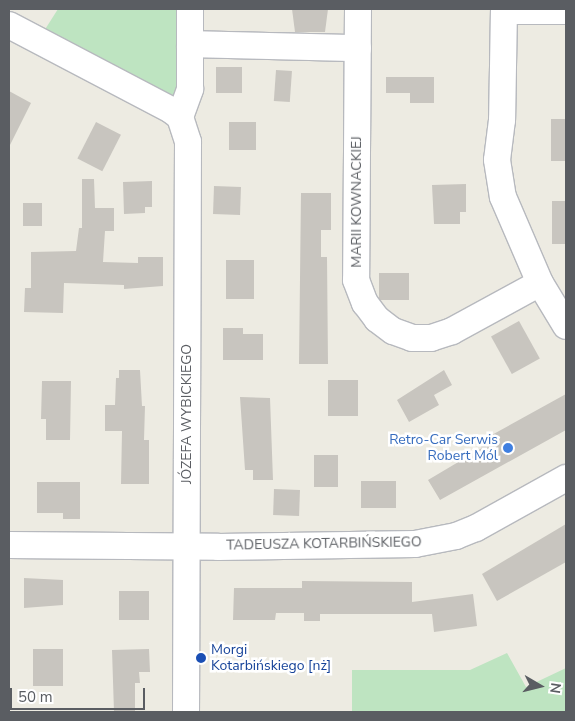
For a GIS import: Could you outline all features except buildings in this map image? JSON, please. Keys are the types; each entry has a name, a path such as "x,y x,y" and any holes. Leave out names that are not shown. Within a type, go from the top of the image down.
{"street":[{"path":"9,25 143,94 180,117 190,89 190,9"},
{"name":"MARII KOWNACKIEJ","path":"358,9 356,280 365,303 377,319 393,331 412,338 431,338 452,331 540,283"},
{"path":"566,11 504,10 502,120 497,160 503,197 540,283 566,326"},
{"path":"190,44 358,48"},
{"name":"JÓZEFA WYBICKIEGO","path":"180,117 188,142 186,712"},
{"name":"TADEUSZA KOTARBIŃSKIEGO","path":"9,545 186,547 386,546 442,539 476,528 566,478"}],"green space":[{"path":"58,9 184,9 184,92 172,101 44,31"},
{"path":"507,653 526,687 566,668 566,712 352,712 352,670 470,670"}],"place":[{"name":"Retro-Car Serwis Robert Mól","path":"508,448"},
{"name":"Morgi Kotarbińskiego [nż]","path":"201,658"}]}
